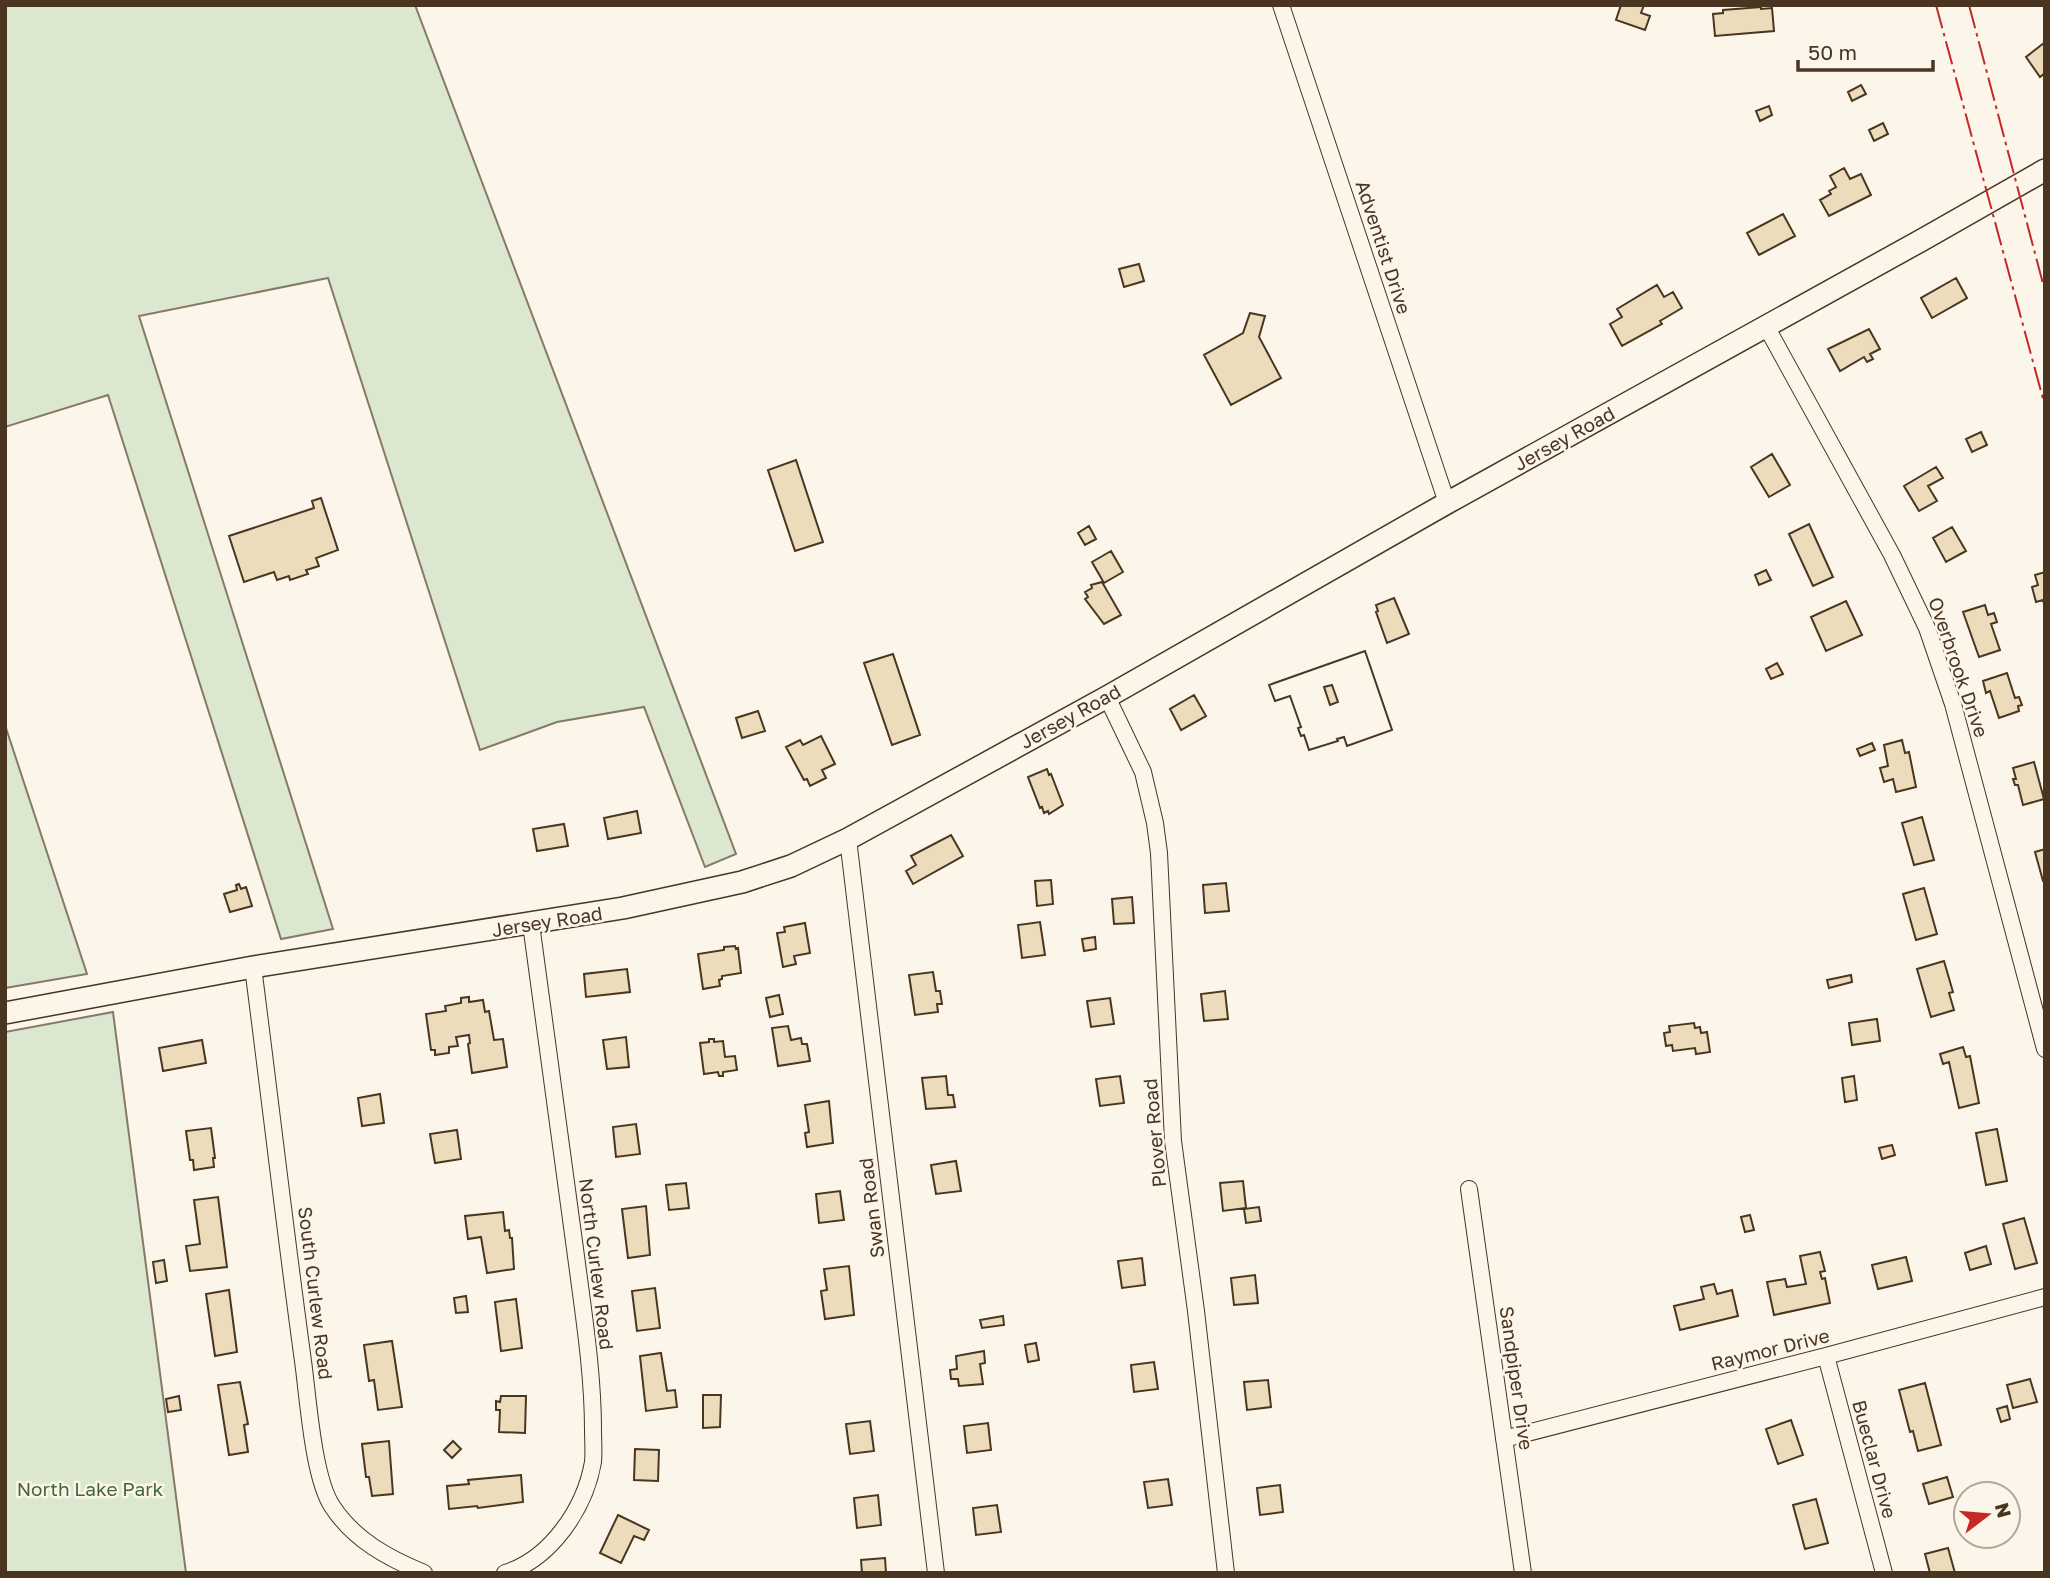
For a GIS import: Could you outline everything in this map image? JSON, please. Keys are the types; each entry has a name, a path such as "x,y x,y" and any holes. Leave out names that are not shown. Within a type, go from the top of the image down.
{"street":[{"name":"Adventist Drive","path":"1281,5 1447,503"},
{"name":"Jersey Road","path":"5,1013 253,967 531,925 623,908 742,881 790,866 848,839 1107,697 1447,503 2045,170"},
{"name":"Overbrook Drive","path":"1766,326 1892,555 1927,628 1953,704 2045,1049"},
{"name":"Plover Road","path":"1107,697 1143,772 1156,833 1173,1141 1196,1311 1226,1573"},
{"name":"Swan Road","path":"848,839 936,1573"},
{"name":"North Curlew Road","path":"505,1573 522,1568 545,1551 573,1514 584,1493 593,1461 592,1396 582,1304 531,925"},
{"name":"South Curlew Road","path":"253,967 312,1426 323,1484 330,1504 357,1534 394,1561 424,1573"},
{"name":"Sandpiper Drive","path":"1469,1189 1523,1573"},
{"name":"Raymor Drive","path":"1504,1439 2045,1297"},
{"name":"Bueclar Drive","path":"1826,1356 1884,1573"}],"green space":[{"path":"5,5 415,5 736,854 705,867 644,707 557,722 480,750 328,278 139,316 333,929 281,939 108,395 5,427"},
{"path":"5,725 87,974 5,988"},
{"name":"North Lake Park","path":"113,1012 186,1573 5,1573 5,1032"}],"building":[{"path":"1621,5 1644,5 1641,13 1650,16 1645,30 1616,20"},
{"path":"1772,8 1774,31 1715,36 1713,14 1723,13 1723,10"},
{"path":"2044,43 2045,73 2040,77 2026,57"},
{"path":"1861,85 1866,94 1852,101 1848,92"},
{"path":"1769,106 1772,115 1760,121 1756,111"},
{"path":"1883,123 1888,134 1874,141 1869,130"},
{"path":"1844,168 1850,179 1861,174 1871,195 1829,216 1820,200 1831,194 1829,191 1836,187 1830,176"},
{"path":"1783,214 1795,236 1759,255 1747,233"},
{"path":"1139,264 1144,281 1124,287 1119,269"},
{"path":"1956,278 1967,298 1932,318 1921,298"},
{"path":"1657,285 1664,297 1673,292 1682,308 1660,321 1662,324 1622,346 1610,324 1622,317 1617,309"},
{"path":"1250,313 1265,316 1259,337 1281,378 1231,405 1204,355 1243,333"},
{"path":"1869,329 1880,349 1870,354 1873,359 1867,362 1864,357 1840,371 1828,349"},
{"path":"1981,432 1987,445 1972,452 1966,439"},
{"path":"1772,454 1790,485 1769,497 1751,467"},
{"path":"796,460 823,542 795,551 768,470"},
{"path":"1936,467 1943,478 1928,486 1937,501 1919,511 1904,486"},
{"path":"321,498 338,550 316,558 319,566 306,570 308,574 290,580 289,576 277,580 274,572 244,582 229,536 314,508 312,501"},
{"path":"1809,524 1833,577 1813,586 1789,534"},
{"path":"1089,526 1096,539 1085,545 1078,533"},
{"path":"1952,527 1966,551 1946,562 1933,538"},
{"path":"1111,551 1123,572 1104,583 1092,562"},
{"path":"1766,570 1771,580 1759,585 1755,575"},
{"path":"2045,572 2045,607 2043,600 2036,602 2032,587 2038,585 2035,575"},
{"path":"1102,582 1121,615 1104,624 1085,599 1088,597 1085,592 1092,588 1091,585"},
{"path":"1394,598 1409,634 1387,643 1376,605"},
{"path":"1846,601 1862,635 1826,651 1811,617"},
{"path":"1985,605 1988,615 1994,613 1997,622 1991,624 2000,650 1979,657 1963,612"},
{"path":"1365,651 1392,730 1347,746 1344,737 1309,750 1304,735 1301,736 1298,728 1301,727 1290,696 1275,701 1269,685","holes":["1332,685 1338,702 1330,705 1324,687"]},
{"path":"1365,651 1392,730 1347,746 1344,737 1309,750 1304,735 1301,736 1298,728 1301,727 1290,696 1275,701 1269,685"},
{"path":"893,654 920,735 892,745 864,663"},
{"path":"1777,663 1783,674 1771,679 1766,669"},
{"path":"2007,673 2015,698 2019,697 2022,705 2018,706 2019,711 1999,718 1990,691 1986,693 1983,681"},
{"path":"1194,695 1206,716 1181,730 1170,709"},
{"path":"758,711 765,731 742,738 736,718"},
{"path":"821,736 835,764 822,770 826,778 810,786 786,747 800,740 803,745"},
{"path":"1902,740 1905,753 1909,752 1916,787 1896,792 1893,779 1884,782 1880,768 1888,766 1884,745"},
{"path":"1872,743 1875,750 1860,756 1857,749"},
{"path":"2034,762 2044,799 2023,805 2018,785 2015,785 2013,779 2016,779 2013,768"},
{"path":"1047,769 1063,805 1049,814 1040,808 1028,777"},
{"path":"637,811 641,833 608,839 604,818"},
{"path":"1922,817 1934,860 1914,865 1902,823"},
{"path":"564,824 568,846 537,851 533,829"},
{"path":"951,835 963,856 913,884 906,871 916,865 911,856"},
{"path":"2045,849 2045,881 2043,881 2035,852"},
{"path":"1051,880 1053,904 1037,906 1035,881"},
{"path":"1226,883 1229,911 1205,913 1203,885"},
{"path":"239,884 241,889 246,887 252,906 230,912 224,894 237,890 236,885"},
{"path":"1924,888 1937,934 1916,940 1903,894"},
{"path":"1132,897 1134,923 1114,924 1112,899"},
{"path":"1040,922 1045,955 1022,958 1018,925"},
{"path":"805,923 810,953 794,956 796,964 783,967 777,933 785,932 784,927"},
{"path":"1095,937 1096,949 1084,951 1082,939"},
{"path":"735,946 738,948 741,973 722,976 719,980 720,986 703,989 698,954"},
{"path":"1944,961 1953,992 1949,993 1954,1010 1931,1017 1917,969"},
{"path":"627,969 630,992 586,997 584,974"},
{"path":"933,972 936,991 940,991 942,1004 937,1004 938,1012 915,1015 909,975"},
{"path":"1851,975 1852,982 1829,988 1827,980"},
{"path":"1225,991 1228,1019 1204,1021 1201,994"},
{"path":"779,995 783,1014 770,1017 766,998"},
{"path":"469,997 469,1002 483,1000 485,1012 489,1011 494,1040 503,1039 507,1067 472,1073 469,1035 456,1037 458,1046 449,1047 449,1053 435,1055 435,1050 431,1050 426,1014 446,1011 445,1006 461,1003 461,998"},
{"path":"1110,998 1114,1024 1091,1027 1087,1001"},
{"path":"1877,1019 1880,1041 1852,1045 1849,1023"},
{"path":"1694,1023 1695,1028 1700,1027 1701,1033 1707,1032 1710,1052 1696,1054 1695,1048 1673,1051 1672,1045 1666,1046 1664,1033 1670,1032 1669,1026"},
{"path":"788,1026 791,1040 801,1038 802,1044 807,1044 810,1061 778,1066 772,1028"},
{"path":"626,1037 629,1067 607,1069 603,1040"},
{"path":"709,1039 714,1039 714,1042 723,1041 725,1057 735,1056 737,1070 723,1072 723,1076 719,1076 718,1072 704,1074 700,1043 709,1042"},
{"path":"202,1040 206,1063 163,1071 159,1048"},
{"path":"1963,1047 1966,1057 1970,1056 1979,1103 1959,1108 1949,1062 1943,1064 1940,1054"},
{"path":"946,1076 948,1095 953,1095 955,1107 926,1109 922,1078"},
{"path":"1120,1076 1124,1103 1100,1106 1096,1079"},
{"path":"1854,1076 1857,1100 1845,1102 1842,1078"},
{"path":"380,1094 384,1123 362,1126 358,1098"},
{"path":"829,1101 833,1143 807,1147 805,1133 809,1132 805,1105"},
{"path":"636,1124 640,1154 616,1157 613,1127"},
{"path":"211,1128 214,1167 194,1170 186,1131"},
{"path":"1997,1129 2007,1181 1986,1185 1976,1133"},
{"path":"457,1130 461,1159 435,1163 430,1134"},
{"path":"1892,1145 1895,1155 1882,1159 1879,1148"},
{"path":"956,1161 961,1191 936,1194 931,1165"},
{"path":"1243,1181 1246,1208 1223,1211 1220,1183"},
{"path":"686,1183 689,1208 669,1210 666,1185"},
{"path":"840,1191 844,1220 819,1223 816,1194"},
{"path":"218,1197 227,1267 190,1271 186,1246 200,1244 194,1200"},
{"path":"646,1206 650,1255 628,1258 622,1209"},
{"path":"1259,1207 1261,1221 1246,1223 1244,1209"},
{"path":"503,1212 505,1231 509,1230 512,1238 514,1269 487,1273 481,1237 468,1239 465,1216"},
{"path":"1750,1215 1754,1230 1745,1232 1741,1217"},
{"path":"2024,1218 2037,1263 2015,1269 2003,1224"},
{"path":"1986,1246 1991,1264 1970,1270 1965,1253"},
{"path":"1820,1252 1825,1271 1820,1272 1822,1279 1825,1278 1830,1303 1774,1315 1767,1282 1785,1279 1787,1287 1806,1284 1800,1256"},
{"path":"1906,1257 1912,1281 1878,1289 1872,1265"},
{"path":"1142,1258 1145,1285 1122,1288 1118,1261"},
{"path":"164,1260 167,1281 156,1283 153,1262"},
{"path":"849,1266 854,1315 825,1319 821,1291 827,1290 824,1269"},
{"path":"1255,1275 1258,1303 1234,1305 1231,1278"},
{"path":"1714,1284 1717,1294 1732,1290 1738,1316 1680,1330 1674,1306 1704,1299 1701,1287"},
{"path":"655,1288 660,1328 637,1331 632,1291"},
{"path":"229,1290 237,1352 215,1356 206,1294"},
{"path":"466,1296 468,1312 456,1313 454,1298"},
{"path":"516,1299 522,1348 501,1351 495,1302"},
{"path":"1003,1316 1004,1325 982,1328 980,1320"},
{"path":"392,1341 402,1407 378,1410 374,1380 369,1381 364,1345"},
{"path":"1036,1343 1039,1360 1028,1362 1025,1345"},
{"path":"984,1351 985,1363 980,1364 983,1384 959,1386 958,1379 951,1379 950,1370 957,1369 956,1356"},
{"path":"661,1353 667,1391 675,1390 677,1407 646,1411 640,1356"},
{"path":"1154,1362 1158,1389 1134,1392 1131,1365"},
{"path":"2030,1379 2037,1402 2013,1408 2007,1385"},
{"path":"1268,1380 1271,1407 1247,1410 1244,1382"},
{"path":"240,1382 248,1424 244,1425 248,1452 229,1455 218,1385"},
{"path":"1925,1383 1941,1445 1918,1451 1899,1390"},
{"path":"703,1395 721,1395 720,1427 703,1428"},
{"path":"179,1396 181,1410 168,1412 166,1399"},
{"path":"501,1396 526,1396 525,1433 499,1432 500,1410 496,1410 496,1401 500,1402"},
{"path":"2007,1406 2010,1419 2001,1422 1997,1409"},
{"path":"1791,1420 1803,1455 1778,1464 1766,1429"},
{"path":"870,1421 874,1451 850,1454 846,1424"},
{"path":"988,1423 991,1450 967,1453 964,1426"},
{"path":"389,1441 393,1494 372,1496 369,1477 366,1477 362,1444"},
{"path":"453,1441 461,1449 452,1458 444,1450"},
{"path":"635,1449 659,1450 658,1481 634,1480"},
{"path":"521,1475 523,1502 449,1509 447,1486 469,1484 468,1480"},
{"path":"1947,1477 1952,1497 1929,1504 1923,1484"},
{"path":"1168,1479 1172,1505 1148,1508 1144,1482"},
{"path":"1280,1485 1283,1512 1260,1515 1257,1488"},
{"path":"878,1495 881,1525 857,1528 854,1498"},
{"path":"1816,1499 1828,1543 1805,1549 1793,1505"},
{"path":"997,1505 1001,1532 976,1535 973,1508"},
{"path":"618,1515 649,1530 644,1540 634,1536 621,1563 600,1553"},
{"path":"1948,1548 1955,1573 1930,1573 1925,1554"},
{"path":"885,1558 886,1573 862,1573 861,1560"}],"power":[{"path":"1936,5 2045,406"},
{"path":"1969,5 2045,291"}]}
